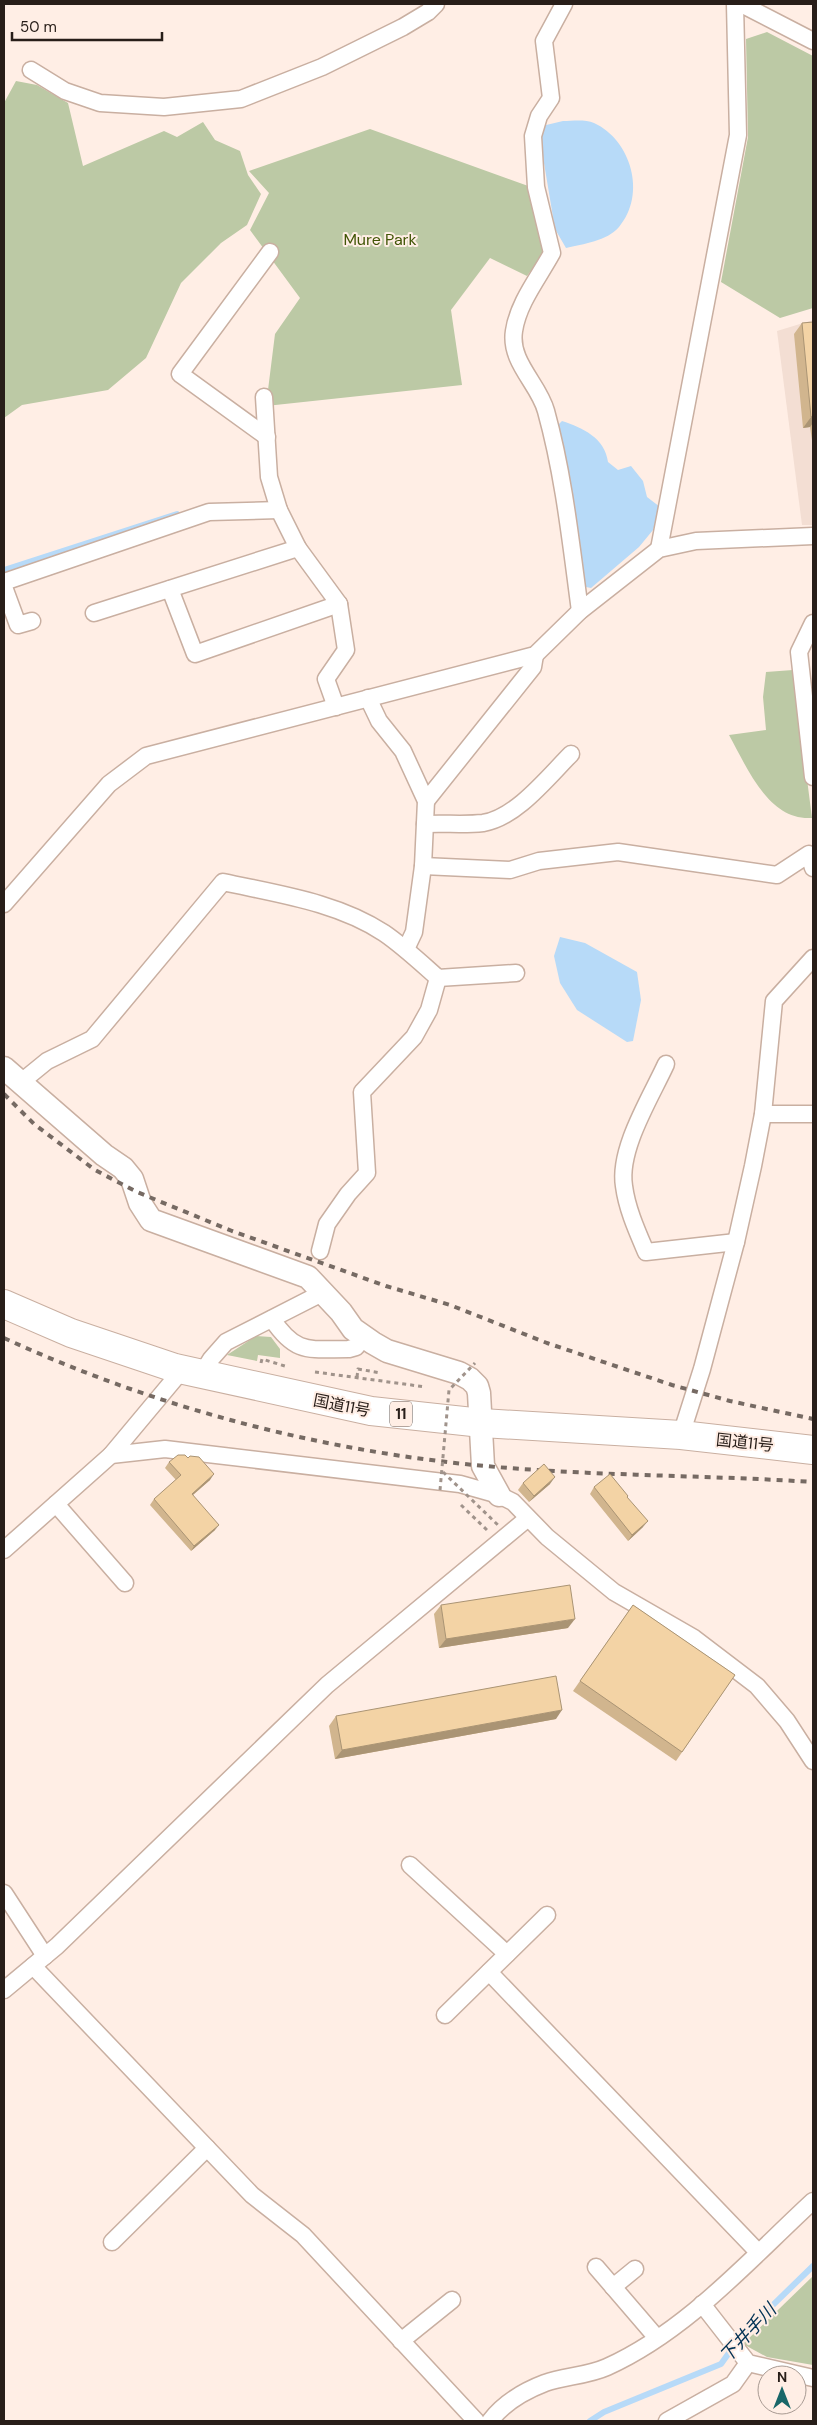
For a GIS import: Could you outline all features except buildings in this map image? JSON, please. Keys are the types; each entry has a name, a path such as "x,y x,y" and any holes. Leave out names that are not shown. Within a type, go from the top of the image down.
{"highway":[{"name":"国道11号","path":"4,1304 71,1334 192,1373 371,1411 482,1423 682,1435 813,1450"}],"street":[{"path":"31,70 65,91 100,103 164,107 241,99 322,67 403,27 428,12 436,4"},
{"path":"564,4 544,42 551,98 539,116 533,136 536,187 552,253 520,311 514,332 514,352 546,409 564,498 580,611"},
{"path":"659,549 738,135 735,4"},
{"path":"741,4 813,41"},
{"path":"267,437 180,374 270,252"},
{"path":"264,397 269,477 279,510 298,548 339,604 346,650 326,679 336,707"},
{"path":"4,582 209,512 279,510"},
{"path":"4,904 110,784 146,756 535,654 580,611 659,549 696,541 813,536"},
{"path":"94,613 298,548"},
{"path":"4,586 18,625 32,621"},
{"path":"170,589 195,654 339,604"},
{"path":"813,623 799,652 813,777"},
{"path":"426,801 533,667 535,654"},
{"path":"368,698 379,721 403,751 426,801 424,866 414,932 406,949"},
{"path":"425,824 484,822 500,818 516,807 571,754"},
{"path":"424,866 510,870 539,861 618,852 777,875 809,854 813,868"},
{"path":"20,1083 46,1061 92,1039 223,882 296,898 344,913 383,932 406,949 438,978 516,972"},
{"path":"682,1435 736,1242 763,1114 774,1001 813,958"},
{"path":"320,1251 327,1224 348,1194 367,1174 362,1092 414,1037 429,1010 438,978"},
{"path":"666,1064 632,1136 625,1163 623,1185 630,1214 646,1252 736,1242"},
{"path":"4,1068 104,1155 123,1168 132,1179 140,1203 151,1220 308,1277 341,1312 353,1329 364,1337 387,1351 436,1365 470,1379 477,1386 479,1393 482,1423 480,1448 482,1466 498,1494"},
{"path":"763,1114 813,1114"},
{"path":"4,1550 111,1455 192,1373 211,1360 226,1342 322,1293"},
{"path":"272,1319 280,1331 302,1349 349,1349 356,1347 364,1337"},
{"path":"111,1455 165,1449 460,1484 498,1494 513,1502 547,1537 614,1592 694,1638 757,1686 787,1721 813,1761"},
{"path":"56,1504 125,1583"},
{"path":"4,1990 39,1961 327,1685 528,1518"},
{"path":"410,1865 506,1954"},
{"path":"4,1893 39,1961 207,2148 252,2195 303,2235 476,2421"},
{"path":"445,2015 547,1915"},
{"path":"489,1972 758,2252"},
{"path":"112,2242 207,2148"},
{"path":"490,2421 499,2409 546,2383 577,2377 606,2367 639,2351 702,2304 813,2201"},
{"path":"596,2267 657,2338"},
{"path":"613,2287 635,2269"},
{"path":"401,2341 452,2300"},
{"path":"702,2304 745,2359 813,2378"},
{"path":"666,2421 733,2384 745,2359"}],"path":[{"path":"260,1368 262,1359 289,1367"},
{"path":"440,1490 449,1390 475,1363"},
{"path":"357,1377 358,1369 386,1373"},
{"path":"307,1372 315,1370 336,1375 430,1387"},
{"path":"440,1388 449,1390"},
{"path":"442,1472 500,1527"},
{"path":"461,1505 492,1535"}],"shaded area":[{"path":"813,320 813,525 802,525 777,331"}],"green space":[{"path":"767,32 813,56 813,308 780,318 721,282 748,137 746,39"},
{"path":"16,81 37,85 68,103 83,166 164,131 177,137 203,122 215,140 240,151 248,175 261,194 247,225 221,243 181,283 146,358 108,390 22,405 4,418 4,103"},
{"name":"Mure Park","path":"370,129 531,187 545,252 527,276 490,258 451,310 462,385 266,406 275,334 300,298 250,230 269,193 249,171"},
{"path":"793,670 812,818 797,817 783,811 771,801 752,776 729,735 766,730 763,697 766,672"},
{"path":"256,1336 271,1337 280,1349 280,1358 258,1355 257,1361 227,1355"},
{"path":"813,2276 813,2365 767,2357 743,2344"}],"water":[{"path":"563,121 590,122 607,131 626,155 631,169 633,184 632,199 627,214 614,232 601,239 566,248 555,229 540,139 542,126"},
{"path":"562,421 578,427 598,440 608,462 618,470 631,466 643,481 647,497 660,507 653,530 639,547 591,588 586,587 554,429"},
{"path":"560,937 585,943 637,972 641,1000 633,1041 627,1042 577,1010 560,983 554,956"}],"waterway":[{"path":"4,570 177,514"},
{"name":"下井手川","path":"590,2421 604,2412 721,2364 741,2336 813,2266"}],"railway":[{"path":"4,1094 34,1124 95,1170 137,1192 232,1231 386,1286 450,1305 547,1343 672,1385 730,1401 813,1419"},
{"path":"4,1338 61,1363 179,1405 300,1437 361,1449 423,1459 526,1469 813,1482"}]}
